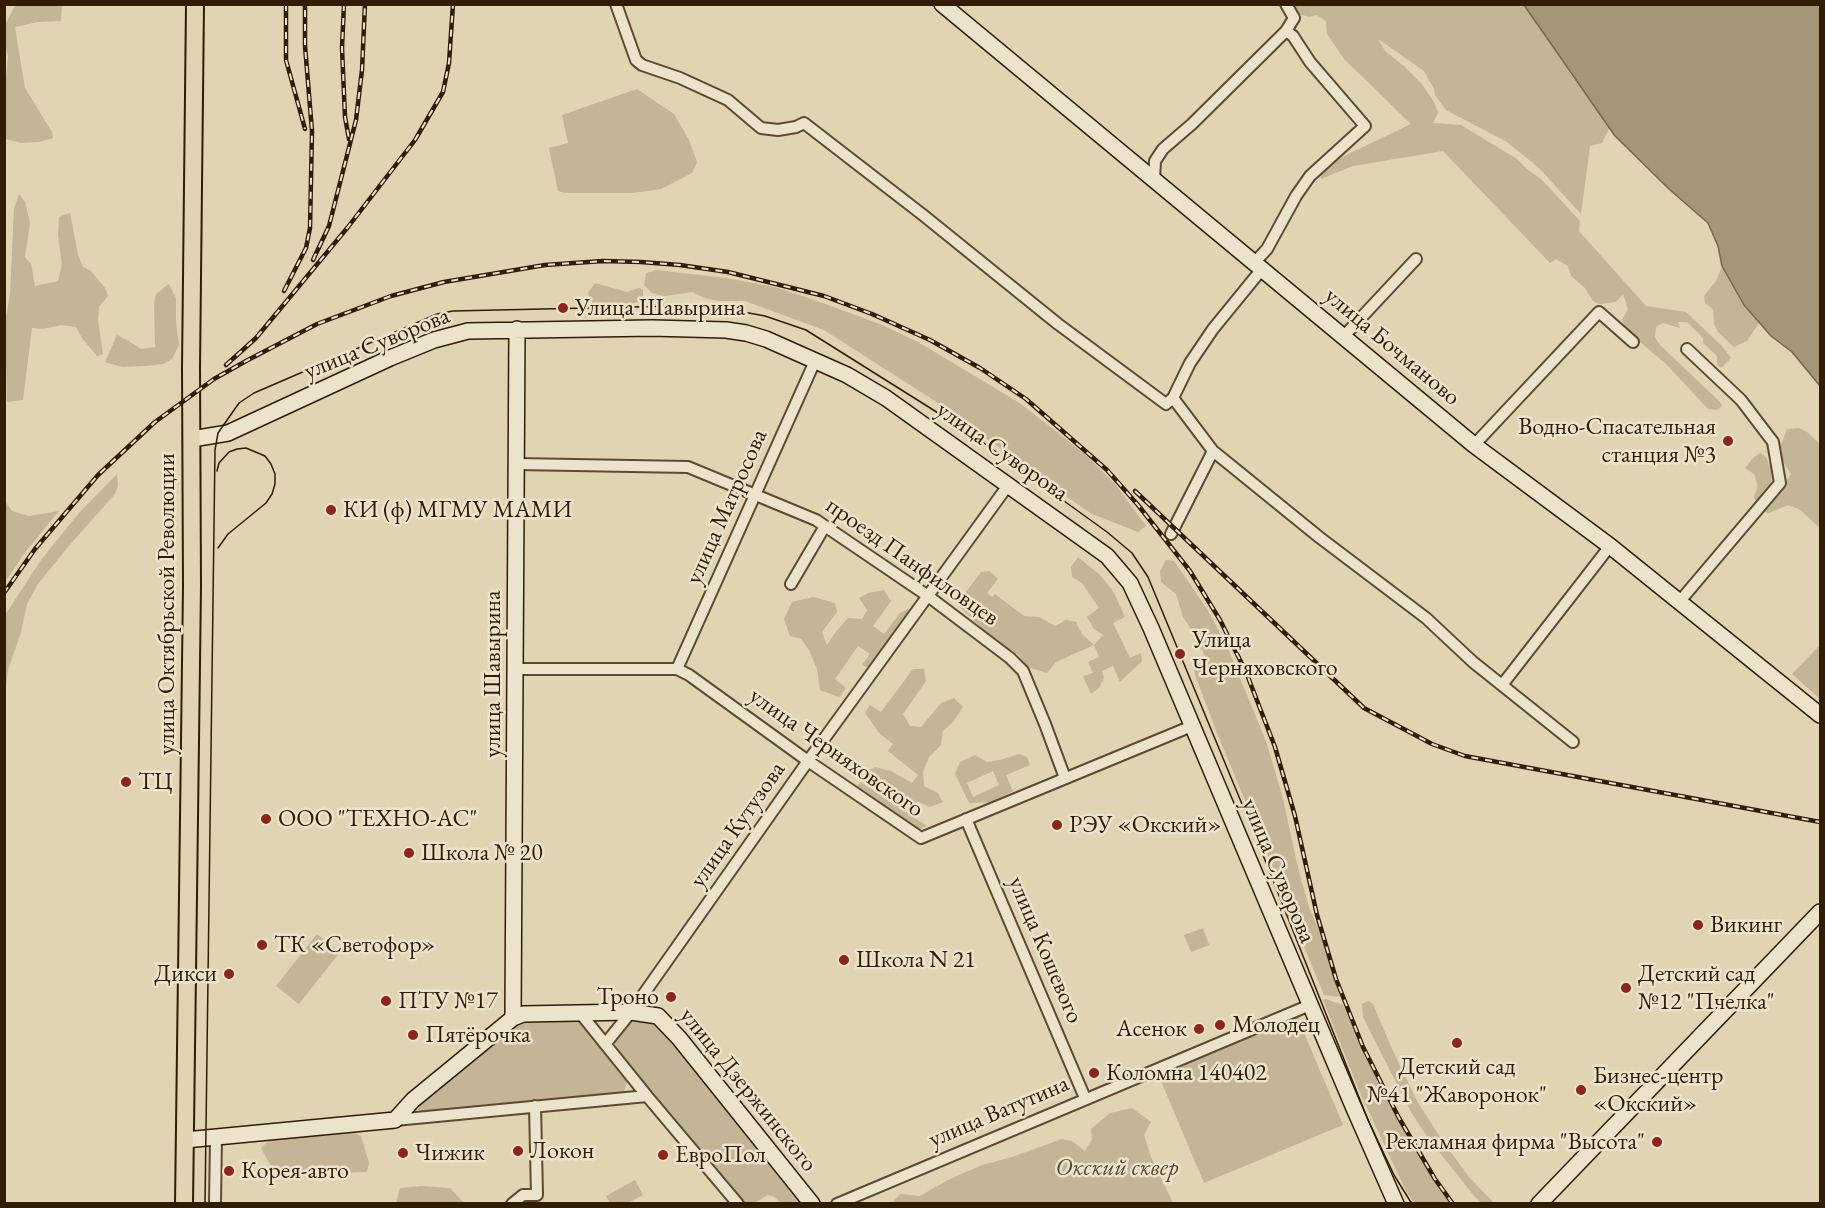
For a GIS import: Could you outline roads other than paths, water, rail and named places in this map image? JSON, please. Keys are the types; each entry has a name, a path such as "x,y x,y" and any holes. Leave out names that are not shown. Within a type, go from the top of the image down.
{"main road":[{"name":"улица Октябрьской Революции","path":"184,1203 192,596 195,4"}],"street":[{"path":"616,4 636,60 642,65 680,78 728,100 761,128 778,130 804,123 933,222 1058,324 1166,404 1173,398 1190,363 1258,266 1296,196 1310,176 1365,126 1310,62 1293,36 1286,32"},
{"name":"улица Бочманово","path":"942,4 1474,445 1610,546 1821,715"},
{"path":"1154,179 1155,161 1162,149 1192,124 1286,32 1294,18 1286,4"},
{"path":"1344,336 1416,259"},
{"path":"1474,445 1599,312 1633,342"},
{"name":"улица Суворова","path":"192,439 228,434 390,358 434,340 468,332 517,329 726,330 766,339 846,375 886,398 1107,556 1130,583 1396,1203"},
{"name":"улица Шавырина","path":"513,1018 517,329"},
{"path":"1680,602 1780,483 1773,441 1741,400 1686,349"},
{"name":"улица Матросова","path":"677,669 815,361"},
{"path":"1173,398 1213,451 1319,537 1426,618 1473,662 1573,742"},
{"path":"1171,534 1213,451"},
{"name":"проезд Панфиловцев","path":"517,464 688,467 803,513 928,596 1010,658 1023,671 1046,724 1065,778"},
{"name":"улица Кутузова","path":"606,1043 631,1012 808,761 1009,484"},
{"path":"791,584 825,526"},
{"path":"1502,686 1610,546"},
{"path":"515,669 677,669"},
{"name":"улица Черняховского","path":"677,669 689,675 808,761 921,838 1192,726"},
{"name":"улица Кошевого","path":"966,819 1085,1098"},
{"path":"1539,1203 1821,912"},
{"name":"улица Ватутина","path":"837,1203 1310,1005"},
{"name":"улица Дзержинского","path":"513,1018 523,1014 631,1012 658,1016 679,1038 812,1203"},
{"path":"581,1014 738,1203"},
{"path":"395,1120 413,1100 513,1018"},
{"path":"185,1140 648,1096"},
{"path":"512,1203 523,1195 537,1195 535,1106"},
{"path":"215,1203 216,1137"}],"tram line":[{"path":"205,1204 215,450 218,433 239,403 254,393 437,314 453,311 677,306 722,308 765,316 806,330 970,433 1107,532 1132,553 1148,577 1261,850 1368,1120 1394,1175 1412,1204"},
{"path":"217,471 219,463 229,452 246,448 265,456 275,474 272,494 266,503 228,534 218,548"}],"railway":[{"path":"286,4 286,60 305,129"},
{"path":"284,291 306,248 310,228 312,131 305,46 305,4"},
{"path":"344,4 342,48 345,117 349,139"},
{"path":"313,260 329,226 356,120 362,70 365,4"},
{"path":"226,365 256,338 348,227 415,140 443,92 449,63 453,4"},
{"path":"4,593 35,549 98,475 155,422 214,379 246,361 317,324 391,296 444,282 545,265 603,261 641,262 728,272 824,296 872,314 930,340 980,368 1026,399 1107,470 1190,571 1220,620 1246,672 1275,747 1295,816 1317,915 1336,979 1363,1047 1399,1118 1435,1179 1453,1204"},
{"path":"1135,491 1364,708 1432,744 1465,756 1820,822"}],"place":[{"name":"Улица Шавырина","path":"563,308"},
{"name":"Водно-Спасательная станция №3","path":"1728,441"},
{"name":"КИ (ф) МГМУ МАМИ","path":"331,510"},
{"name":"Улица Черняховского","path":"1180,654"},
{"name":"ТЦ","path":"126,782"},
{"name":"ООО \"ТЕХНО-АС\"","path":"266,819"},
{"name":"РЭУ «Окский»","path":"1057,825"},
{"name":"Школа № 20","path":"409,853"},
{"name":"Викинг","path":"1698,925"},
{"name":"ТК «Светофор»","path":"262,945"},
{"name":"Школа N 21","path":"844,960"},
{"name":"Дикси","path":"229,974"},
{"name":"Детский сад №12 \"Пчелка\"","path":"1626,988"},
{"name":"Троно","path":"671,997"},
{"name":"ПТУ №17","path":"386,1001"},
{"name":"Молодец","path":"1220,1025"},
{"name":"Асенок","path":"1199,1029"},
{"name":"Пятёрочка","path":"413,1035"},
{"name":"Детский сад №41 \"Жаворонок\"","path":"1457,1043"},
{"name":"Коломна 140402","path":"1094,1073"},
{"name":"Бизнес-центр «Окский»","path":"1581,1090"},
{"name":"Рекламная фирма \"Высота\"","path":"1657,1142"},
{"name":"Локон","path":"518,1151"},
{"name":"Чижик","path":"403,1153"},
{"name":"ЕвроПол","path":"663,1155"},
{"name":"Корея-авто","path":"229,1171"}],"park label":[{"name":"Окский сквер","path":"1117,1168"}]}
